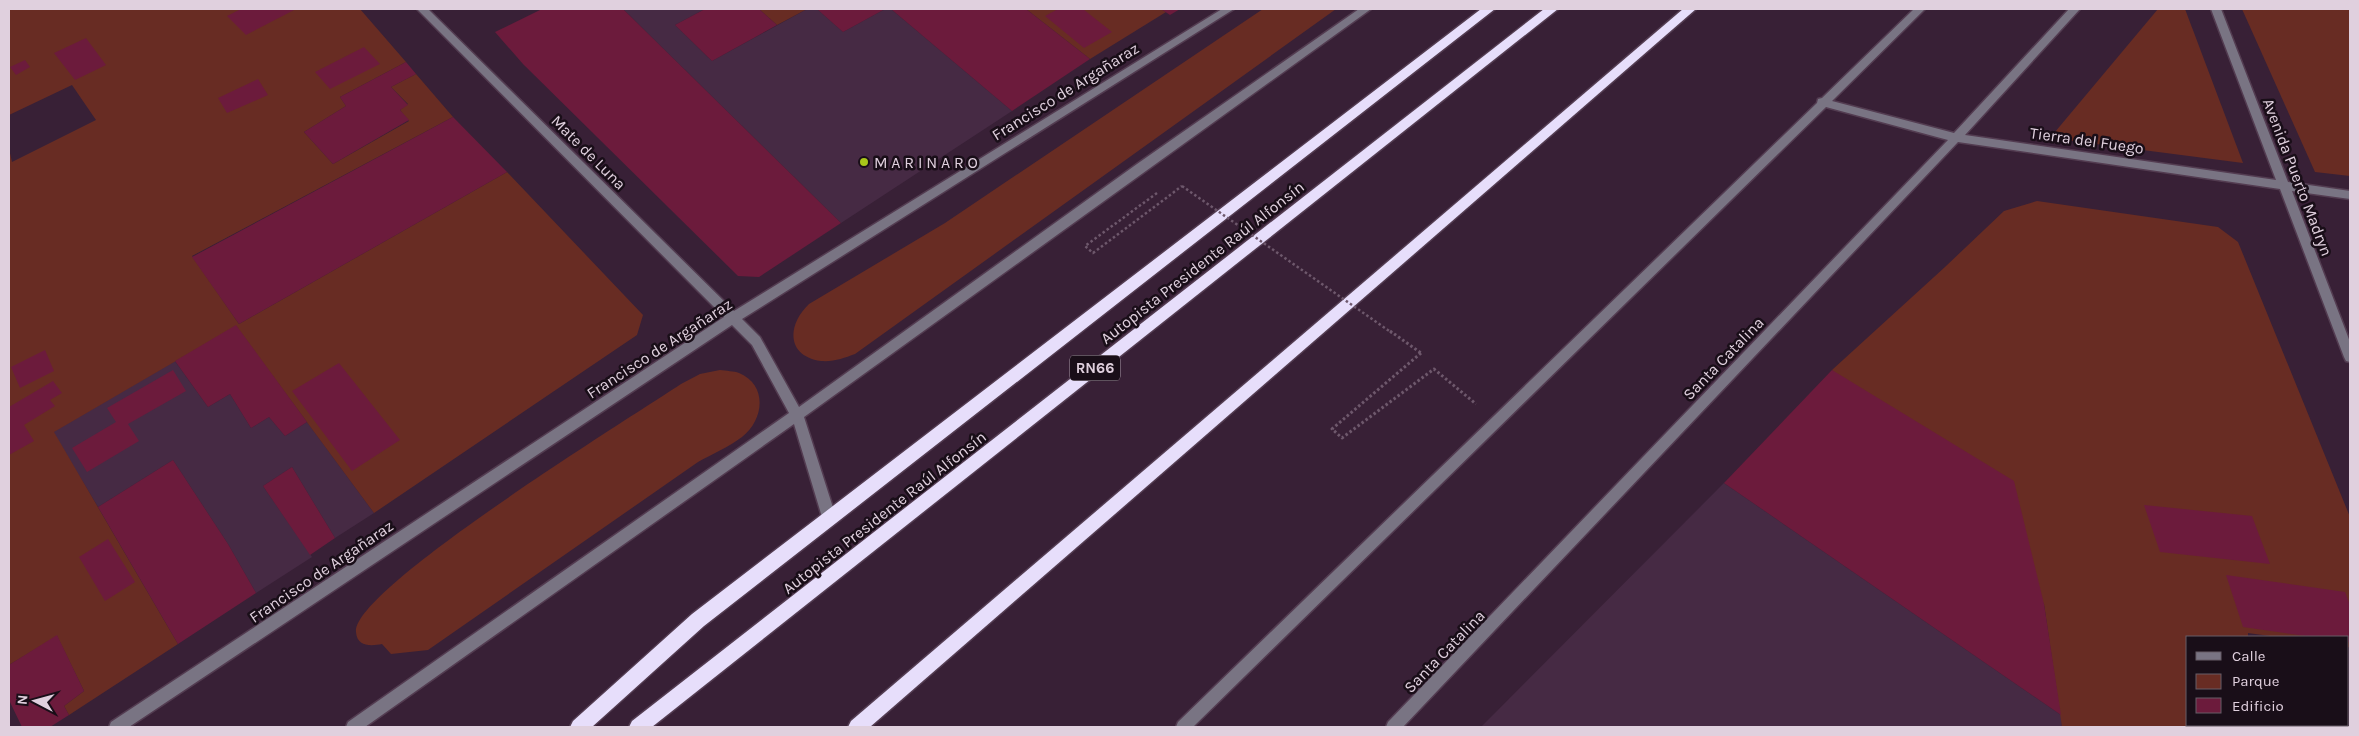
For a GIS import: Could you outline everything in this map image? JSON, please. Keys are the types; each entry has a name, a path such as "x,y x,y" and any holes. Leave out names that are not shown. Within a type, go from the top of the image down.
{"highway":[{"path":"579,727 698,620 1489,9"},
{"name":"Autopista Presidente Raúl Alfonsín","path":"638,727 1552,9"},
{"path":"857,727 1690,9"}],"street":[{"name":"Mate de Luna","path":"422,9 756,341 797,415 829,517"},
{"name":"Francisco de Argañaraz","path":"116,727 733,318 1229,9"},
{"path":"353,727 797,415 1366,9"},
{"path":"1183,727 1498,422 1822,102 1920,9"},
{"name":"Santa Catalina","path":"1393,727 1956,138 2075,9"},
{"name":"Avenida Puerto Madryn","path":"2216,9 2350,357"},
{"name":"Tierra del Fuego","path":"1822,102 1956,138 2350,195"}],"path":[{"path":"1164,188 1085,246 1093,253 1182,186 1421,353 1332,429 1342,438 1434,369 1498,422"}],"shaded area":[{"path":"623,9 705,9 675,25 712,61 807,9 817,9 843,32 885,9 891,9 1012,111 841,223"},
{"path":"175,361 208,407 230,394 251,428 269,417 285,436 307,422 374,513 335,538 292,467 263,486 312,557 256,593 228,544 173,460 98,507 53,432"},
{"path":"1724,483 2061,715 2062,727 1481,727"}],"green space":[{"path":"9,9 360,9 406,62 340,97 346,106 304,132 333,164 409,121 400,110 408,104 391,87 416,74 453,117 192,256 239,324 507,172 643,315 637,335 374,513 236,326 54,432 178,644 69,715 64,706 84,691 57,636 9,665 9,149 12,162 96,120 72,85 9,115"},
{"path":"759,9 807,9 777,25"},
{"path":"1026,9 1161,9 1166,12 1090,59"},
{"path":"1263,9 1336,9 855,354 835,360 821,361 801,353 796,346 794,330 802,312 809,304 945,223"},
{"path":"2158,9 2185,9 2243,163 2050,138"},
{"path":"2242,9 2350,9 2350,176 2315,172"},
{"path":"2037,201 2218,227 2238,242 2350,517 2350,648 2349,636 2270,636 2248,633 2248,636 2186,636 2186,726 2273,727 2062,727 2044,604 1832,370 2004,211"},
{"path":"720,370 737,372 748,378 755,386 758,394 760,403 755,422 742,437 698,462 428,650 391,654 382,644 369,645 359,640 356,632 367,610 399,579 445,543 500,503 681,384 700,374"}],"building":[{"path":"241,9 296,9 246,35 227,16"},
{"path":"542,9 623,9 841,223 759,277 738,276 523,64 495,32"},
{"path":"705,9 759,9 777,25 712,61 675,25"},
{"path":"817,9 885,9 843,32"},
{"path":"891,9 1026,9 1090,59 1012,111"},
{"path":"1058,9 1083,9 1112,32 1084,48 1045,16"},
{"path":"1161,9 1180,9 1170,15"},
{"path":"86,38 106,65 75,80 54,53"},
{"path":"364,47 380,64 330,89 315,72"},
{"path":"25,60 30,67 16,75 10,67"},
{"path":"406,62 416,74 391,87 408,105 400,110 409,120 333,164 304,132 346,106 340,97"},
{"path":"258,79 268,95 227,113 218,98"},
{"path":"453,117 507,172 239,324 192,257"},
{"path":"236,325 307,422 285,436 269,417 251,428 230,394 208,407 175,361"},
{"path":"45,350 54,371 20,388 11,367"},
{"path":"339,363 400,440 352,471 292,391"},
{"path":"173,370 186,391 128,424 139,441 87,472 72,448 116,422 107,408"},
{"path":"1832,370 2014,481 2044,604 2061,715 1724,483"},
{"path":"53,381 62,393 50,400 55,406 24,425 34,441 9,455 9,407"},
{"path":"173,460 228,544 256,593 178,644 98,507"},
{"path":"292,467 335,538 310,555 263,486"},
{"path":"2144,505 2252,516 2270,564 2160,552"},
{"path":"108,539 135,582 105,601 79,557"},
{"path":"2226,575 2345,592 2350,605 2350,643 2349,636 2306,636 2243,627"},
{"path":"57,635 84,691 64,706 69,715 50,727 22,727 9,700 9,665"}],"place":[{"name":"M A R I N A R O","path":"864,162"}]}
